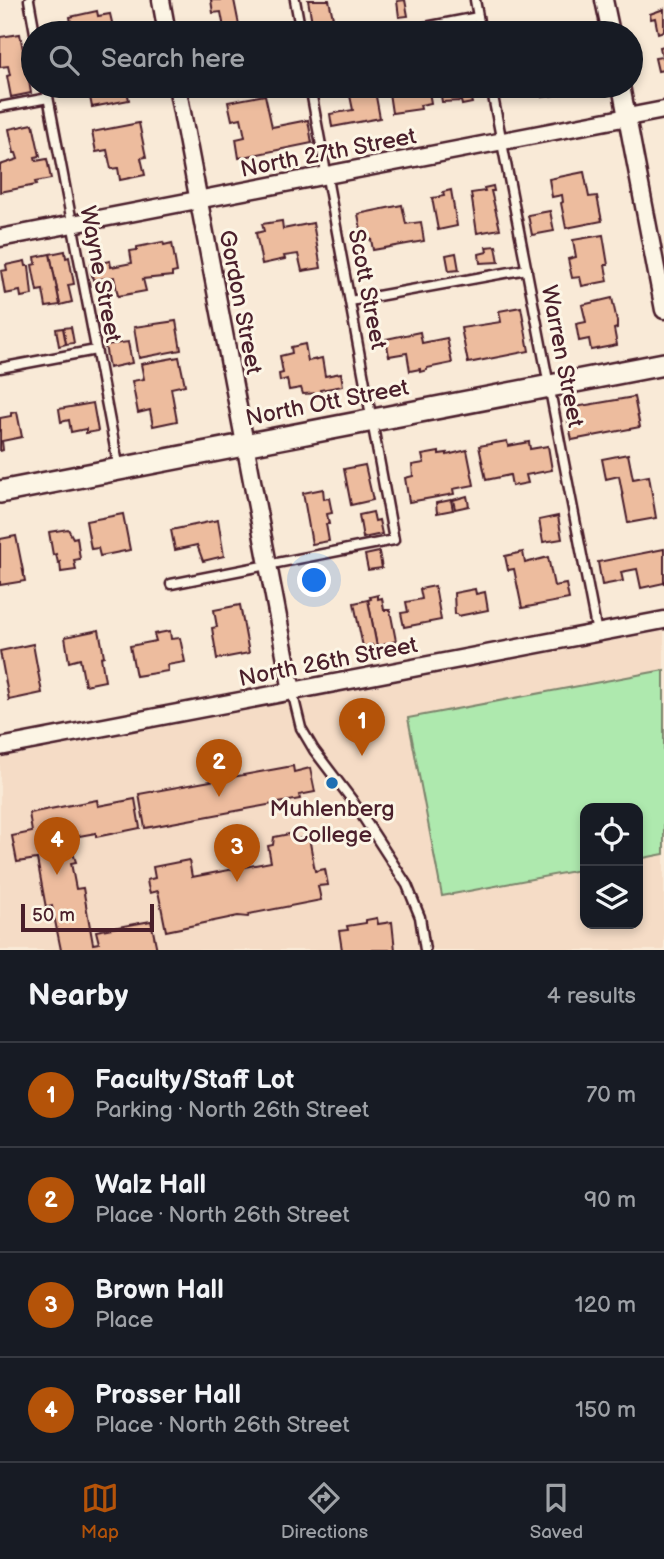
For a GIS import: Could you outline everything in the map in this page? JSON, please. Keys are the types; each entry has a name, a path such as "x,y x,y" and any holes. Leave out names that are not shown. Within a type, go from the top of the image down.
{"street":[{"path":"161,0 165,21"},
{"path":"604,0 608,21"},
{"name":"Gordon Street","path":"179,98 292,691"},
{"path":"623,98 664,310"},
{"name":"North 27th Street","path":"0,238 664,110"},
{"name":"North Ott Street","path":"0,492 664,364"},
{"name":"North 26th Street","path":"0,747 664,620"}],"lane":[{"path":"29,0 33,21"},
{"path":"295,0 299,21"},
{"path":"475,0 479,21"},
{"path":"457,21 478,17"},
{"path":"0,107 48,98"},
{"name":"Wayne Street","path":"48,98 119,469"},
{"name":"Scott Street","path":"268,565 394,540 312,98"},
{"name":"Warren Street","path":"494,98 597,633"},
{"path":"350,301 527,269"},
{"path":"0,368 96,350"},
{"path":"171,584 268,565"},
{"path":"292,691 302,728 314,750 352,800 407,885 420,917 425,950"}],"shaded area":[{"name":"Muhlenberg College","path":"664,631 664,950 0,950 0,758"}],"green space":[{"path":"664,670 664,854 643,858 643,803 580,803 580,870 442,896 408,718"}],"building":[{"path":"211,0 234,0 238,21 223,21 221,12 213,13"},
{"path":"308,0 329,0 333,18 312,21"},
{"path":"405,0 408,16 399,17 397,1"},
{"path":"664,9 664,31 658,33 655,18 651,19 650,14"},
{"path":"97,11 98,16 110,14 112,21 71,21 70,17"},
{"path":"20,34 21,95 11,97 8,66 0,67 0,37"},
{"path":"664,46 664,70 658,71 655,58 662,57 660,47"},
{"path":"90,98 129,98 129,100 92,107"},
{"path":"266,98 272,127 308,120 312,143 239,158 236,139 245,137 241,118 232,120 228,102"},
{"path":"350,98 376,98 380,118 332,127 330,114 353,110"},
{"path":"390,98 430,98 431,103 420,105 421,109 392,113"},
{"path":"441,98 475,98 471,99 472,103 462,105 461,101 442,102"},
{"path":"139,123 146,157 141,158 145,175 120,180 118,168 111,169 107,150 96,152 92,132"},
{"path":"33,124 40,156 35,157 36,161 47,159 51,179 35,182 36,185 0,192 0,165 18,159 14,153 9,129"},
{"path":"584,172 589,197 597,196 602,221 566,228 562,195 552,197 549,179"},
{"path":"493,186 494,191 491,191 500,229 477,233 471,193 485,191 484,188"},
{"path":"451,190 457,226 438,230 432,198 444,196 443,192"},
{"path":"402,205 406,224 421,222 424,241 373,250 371,239 363,240 358,214"},
{"path":"550,211 554,231 532,235 528,215"},
{"path":"282,221 283,229 313,223 321,268 302,271 298,254 262,264 256,233 264,231 262,224"},
{"path":"603,235 608,281 582,286 580,277 572,278 568,259 576,257 573,240"},
{"path":"163,242 164,245 172,243 177,272 172,273 172,276 143,279 146,291 118,296 114,277 93,280 90,265 110,261 111,267 132,263 130,251"},
{"path":"496,246 499,262 480,263 479,254 487,252 486,247"},
{"path":"65,251 66,258 69,257 74,284 68,285 72,302 60,305 50,254"},
{"path":"456,253 459,270 449,271 446,255"},
{"path":"50,254 60,305 46,307 43,290 37,291 32,265 36,264 35,257"},
{"path":"25,261 26,266 29,266 32,295 21,297 20,291 5,294 1,271 7,270 6,265"},
{"path":"612,298 617,321 617,328 614,329 617,345 591,350 589,339 579,341 576,324 586,322 582,305"},
{"path":"521,307 529,351 468,363 461,328 501,322 499,311"},
{"path":"176,321 181,350 139,358 134,327"},
{"path":"71,327 74,343 66,344 63,328"},
{"path":"63,328 66,344 59,346 56,329"},
{"path":"420,332 422,343 447,338 452,363 420,372 420,369 410,371 407,353 389,356 386,339"},
{"path":"128,342 132,363 109,368 105,345"},
{"path":"305,344 308,361 322,358 325,376 341,373 343,386 320,390 321,393 303,394 301,388 289,390 287,379 280,381 279,374 283,373 280,356 292,353 291,347"},
{"path":"179,357 185,385 171,388 177,421 153,426 150,410 138,413 132,381 144,379 141,364"},
{"path":"634,397 640,427 572,440 567,416 576,414 575,407"},
{"path":"93,403 98,431 86,433 86,429 71,432 69,420 61,422 59,409"},
{"path":"17,412 22,437 2,441 3,450 0,451 0,418"},
{"path":"507,441 508,446 529,442 530,449 548,446 552,470 526,475 528,483 512,486 510,475 486,480 479,446"},
{"path":"467,450 474,485 453,489 454,494 409,502 405,478 413,476 412,465 424,463 422,455 439,452 447,455"},
{"path":"628,454 633,479 649,476 656,518 628,523 619,476 606,479 602,459"},
{"path":"365,465 373,500 351,505 344,469"},
{"path":"323,489 324,499 329,498 332,513 327,514 329,541 312,544 303,493"},
{"path":"467,496 469,506 455,509 453,500"},
{"path":"451,500 453,510 437,513 436,503"},
{"path":"373,512 375,521 379,520 382,534 363,538 359,515"},
{"path":"123,514 130,550 100,556 98,548 91,549 86,521"},
{"path":"558,516 562,539 543,542 539,520"},
{"path":"218,520 224,556 203,561 197,545 175,550 171,530"},
{"path":"68,529 73,538 77,537 80,559 74,560 76,570 61,572 60,562 58,563 56,554 53,555 49,532"},
{"path":"16,536 25,581 0,585 0,539"},
{"path":"664,549 664,583 641,588 637,569 621,572 623,581 602,585 598,562"},
{"path":"379,552 382,568 368,570 365,555"},
{"path":"523,552 525,563 548,557 554,586 566,584 569,599 522,608 514,569 508,570 505,556"},
{"path":"435,586 441,620 404,627 401,613 408,612 406,602 422,599 420,589"},
{"path":"475,589 476,594 485,592 488,610 458,616 455,614 454,593"},
{"path":"378,595 378,599 382,598 384,610 390,610 396,641 377,647 368,600"},
{"path":"368,600 377,647 373,648 372,645 363,647 354,603"},
{"path":"240,605 249,653 217,659 212,628 217,627 214,610"},
{"path":"99,630 105,681 85,685 80,659 69,662 65,637"},
{"path":"170,631 171,639 180,638 185,662 167,665 168,671 136,676 130,646 156,641 154,634"},
{"path":"33,644 42,693 9,700 0,651"},
{"path":"293,766 294,772 310,768 315,792 299,795 300,799 145,828 139,794"},
{"path":"135,799 140,828 96,837 96,833 68,838 76,862 71,863 76,889 83,888 93,944 99,943 96,931 151,921 157,950 61,950 52,906 46,908 37,859 17,862 12,836 32,832 29,813 97,800 98,806"},
{"path":"289,834 293,840 309,837 315,871 325,869 328,885 318,886 321,900 249,914 248,917 238,916 166,931 158,891 150,893 148,886 147,880 155,878 153,867 189,860 192,877 271,862 268,846 273,845 274,837"},
{"path":"377,918 378,924 392,922 395,950 342,950 339,931 348,930 347,926"}],"place":[{"name":"Faculty/Staff Lot","path":"362,756"},
{"name":"Muhlenberg College","path":"332,783"},
{"name":"Walz Hall","path":"219,797"},
{"name":"Prosser Hall","path":"57,875"},
{"name":"Brown Hall","path":"237,882"}]}
